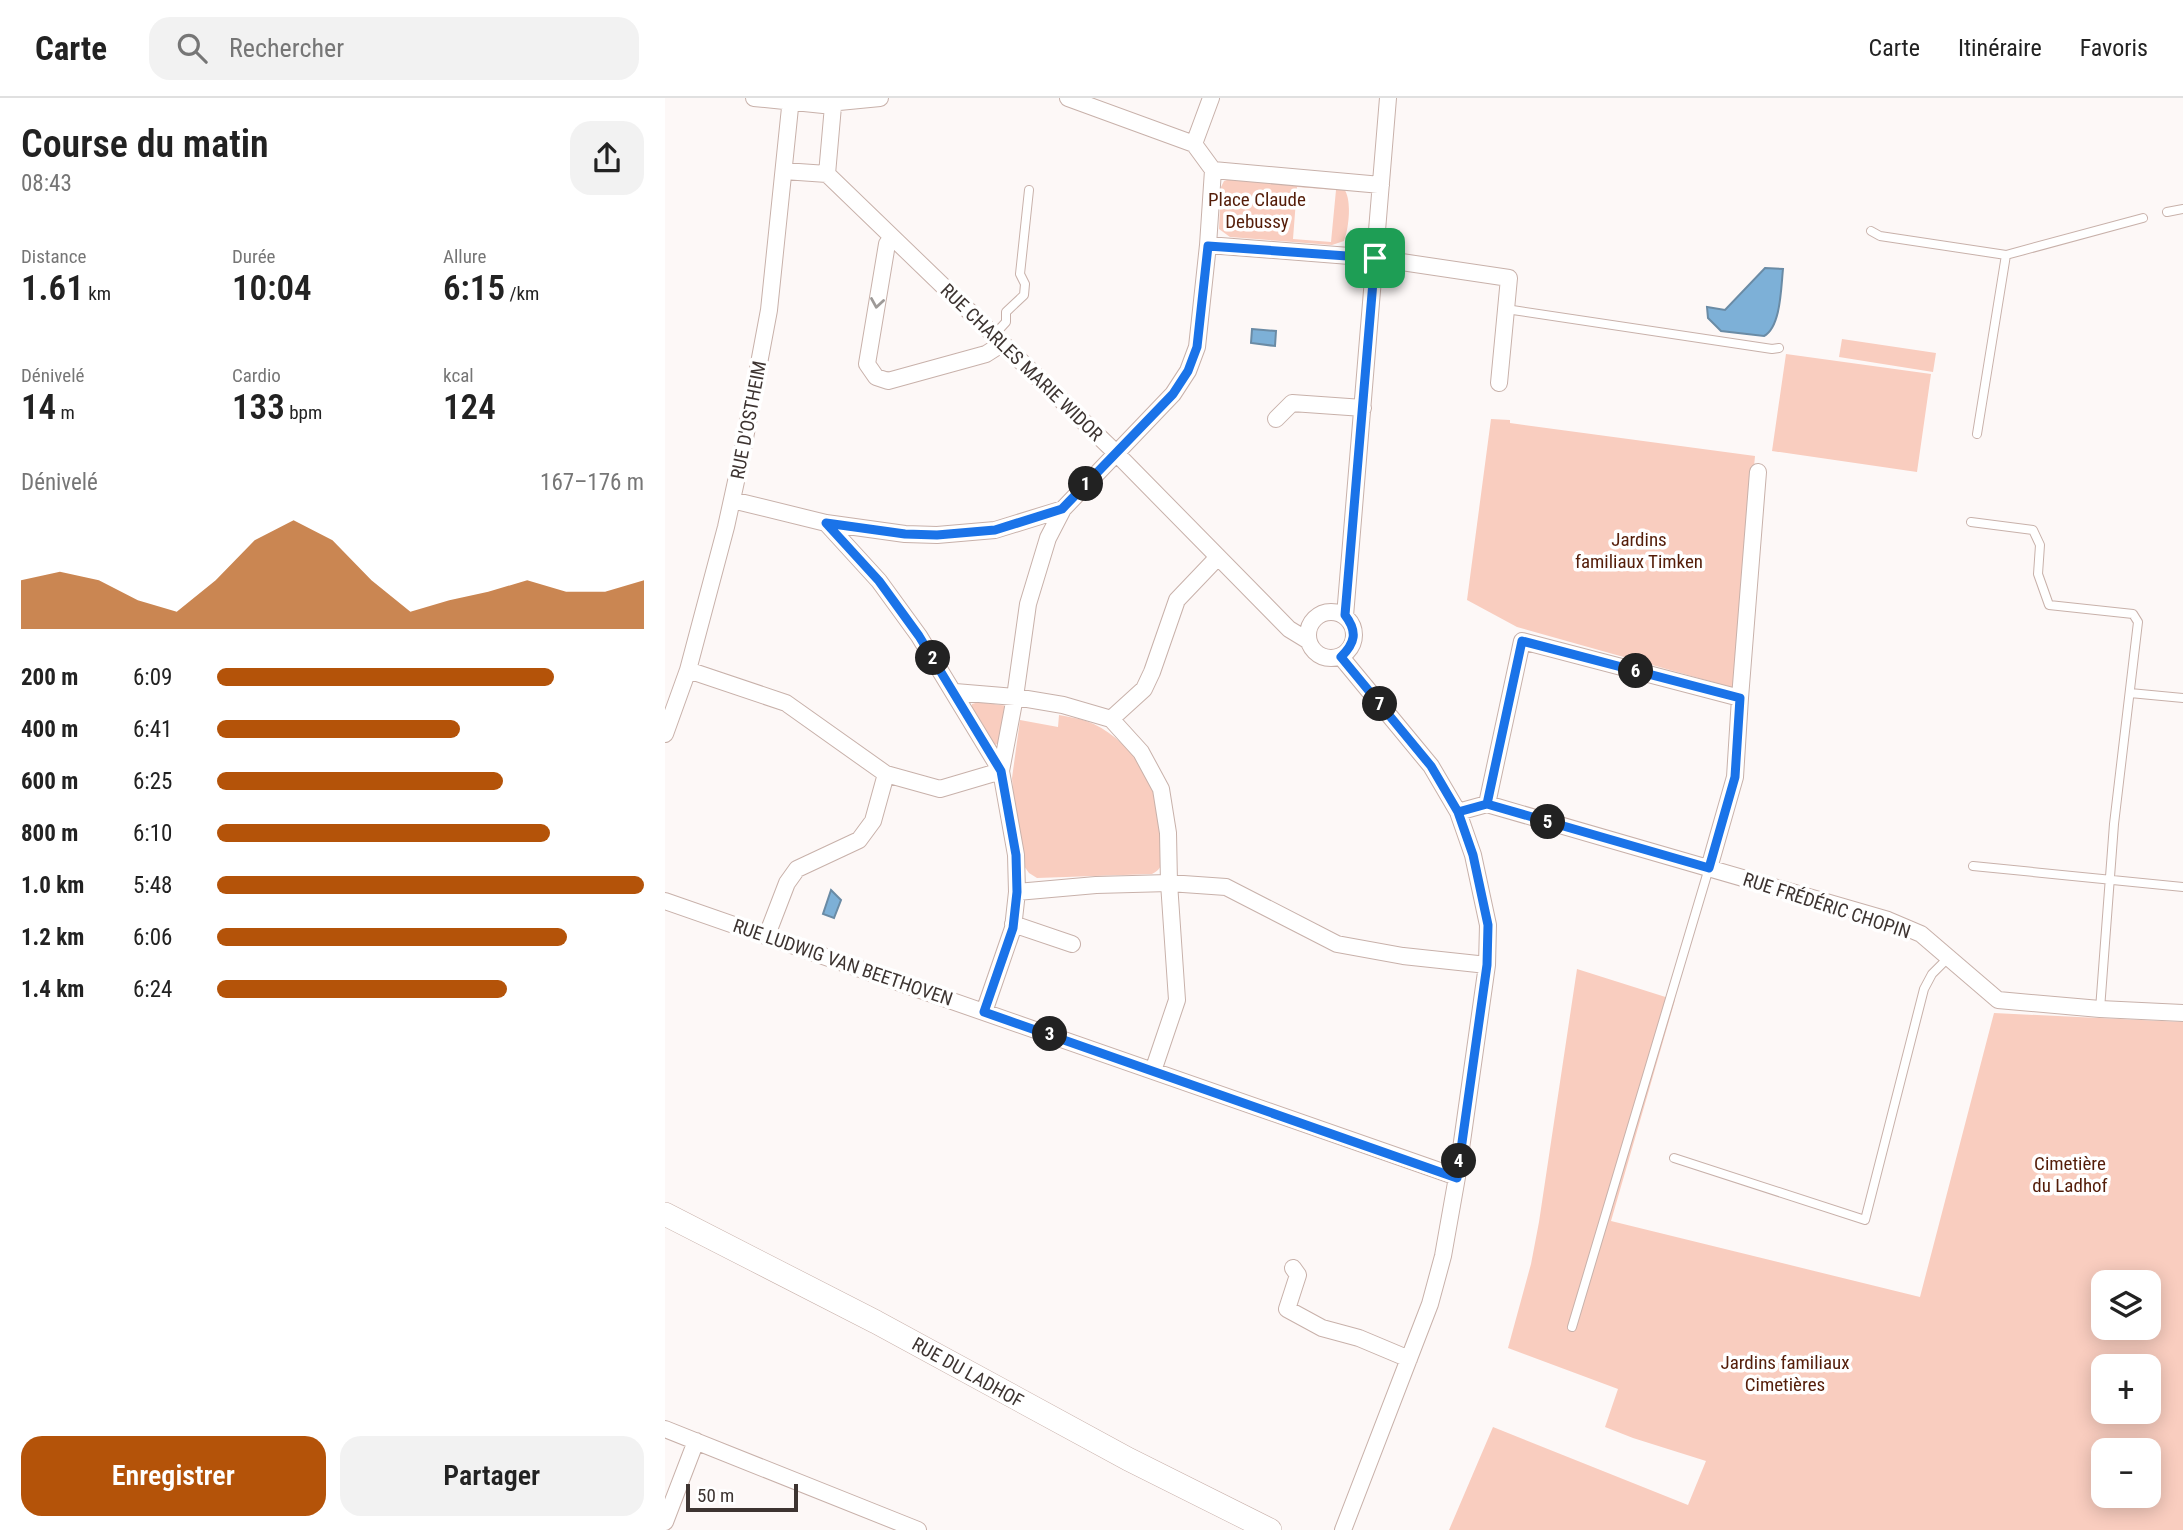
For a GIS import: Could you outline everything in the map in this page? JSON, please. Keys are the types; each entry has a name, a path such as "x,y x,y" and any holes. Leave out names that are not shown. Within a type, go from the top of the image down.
{"main road":[{"name":"RUE DU LADHOF","path":"665,1214 876,1322 1128,1460 1270,1530"}],"street":[{"path":"754,98 832,106 839,102 880,98"},
{"path":"1001,771 1028,604 1048,538 1062,509 1173,394 1188,371 1197,347 1208,246 1213,170 1194,144 1068,98"},
{"path":"1194,144 1211,98"},
{"path":"1345,615 1388,98"},
{"name":"RUE D'OSTHEIM","path":"665,734 688,670 732,500 769,310 790,100"},
{"path":"783,171 827,174 832,106"},
{"path":"1213,170 1381,185"},
{"name":"RUE CHARLES MARIE WIDOR","path":"827,174 1115,452 1289,629 1307,640"},
{"path":"892,237 887,244 867,364 876,377 888,382 986,354 997,347 997,338"},
{"path":"1208,246 1375,258 1509,278 1499,383"},
{"path":"1276,419 1292,402 1363,408"},
{"path":"1709,868 1735,777 1758,472"},
{"path":"732,500 826,523 905,534 937,535 995,530 1062,509"},
{"path":"826,523 879,581 919,636 1001,771 1016,855 1017,892 1013,924 984,1012"},
{"path":"1111,719 1144,689 1177,600 1218,557"},
{"path":"1323,613 1345,615 1352,624 1352,643 1341,657 1321,657 1314,652 1307,640 1310,625 1323,613"},
{"path":"1458,812 1487,804 1522,641 1740,698"},
{"path":"1341,657 1431,766 1458,812 1473,855 1488,925 1487,965 1457,1178 1443,1256 1430,1304 1343,1530"},
{"path":"688,670 786,703 886,774 940,789 1001,771"},
{"path":"955,692 1015,697 1063,705 1111,719 1140,752 1161,789 1168,832 1177,1000 1153,1070"},
{"path":"767,935 787,883 797,869 859,840 873,821 886,774"},
{"name":"RUE FRÉDÉRIC CHOPIN","path":"1487,804 1888,920 1921,934 1999,1000 2183,1013"},
{"path":"1017,892 1095,885 1169,883 1226,887 1336,944 1403,956 1487,965"},
{"name":"RUE LUDWIG VAN BEETHOVEN","path":"665,901 1457,1178"},
{"path":"1013,924 1072,944"},
{"path":"1293,1268 1298,1275 1287,1309 1322,1328 1359,1338 1409,1359"},
{"path":"665,1429 918,1530"},
{"path":"665,1522 696,1441"}],"lane":[{"path":"997,338 1006,322 1006,312 1024,295 1025,284 1020,274 1029,190"},
{"path":"2168,212 2183,209"},
{"path":"1871,231 1880,236 2006,255 2143,218"},
{"path":"1977,434 2006,255"},
{"path":"1506,309 1779,348"},
{"path":"1971,522 2033,530 2040,545 2038,574 2049,606 2133,614 2138,622 2114,824 2101,1009"},
{"path":"2130,693 2183,698"},
{"path":"1973,866 2183,887"},
{"path":"1571,1327 1709,868"},
{"path":"1674,1158 1865,1220 1924,989 1932,974 1948,958"}],"green space":[{"name":"Place Claude Debussy","path":"1230,179 1344,189 1349,214 1344,241 1332,245 1230,237 1219,229 1221,187 1224,181","holes":["1297,187 1336,190 1331,242 1293,239"]},
{"path":"1842,339 1936,353 1933,372 1839,357"},
{"path":"1786,354 1931,374 1917,472 1772,451"},
{"name":"Jardins familiaux Timken","path":"1491,419 1755,456 1734,688 1517,627 1467,600"},
{"path":"979,702 1008,706 1005,738 994,746 972,708 972,704"},
{"path":"1059,715 1083,720 1111,734 1141,766 1154,792 1160,818 1162,859 1160,868 1155,873 1037,878 1024,866 1012,778 1020,720 1058,727"},
{"path":"1577,969 1675,1000 1611,1221 1920,1297 1994,1013 2183,1022 2183,1530 1449,1530 1493,1427 1688,1505 1706,1461 1605,1427 1618,1389 1508,1348 1531,1264"}],"water":[{"path":"1765,268 1783,269 1777,316 1770,331 1764,336 1721,331 1708,318 1707,307 1725,310"},
{"path":"1252,329 1276,331 1275,346 1251,343"},
{"path":"831,890 841,900 834,918 823,914"}],"route":[{"path":"1375,258 1208,246 1197,347 1188,371 1173,394 1062,509 995,530 937,535 905,534 826,523 879,581 919,636 1001,771 1016,855 1017,892 1013,928 984,1012 1457,1178 1487,965 1488,925 1473,855 1458,812 1487,804 1709,868 1735,777 1740,698 1522,641 1487,804 1458,812 1431,766 1341,657 1352,643 1353,634 1352,624 1345,615 1375,258"}],"park label":[{"name":"Cimetière du Ladhof","path":"2070,1174"},
{"name":"Jardins familiaux Cimetières","path":"1785,1373"}]}
